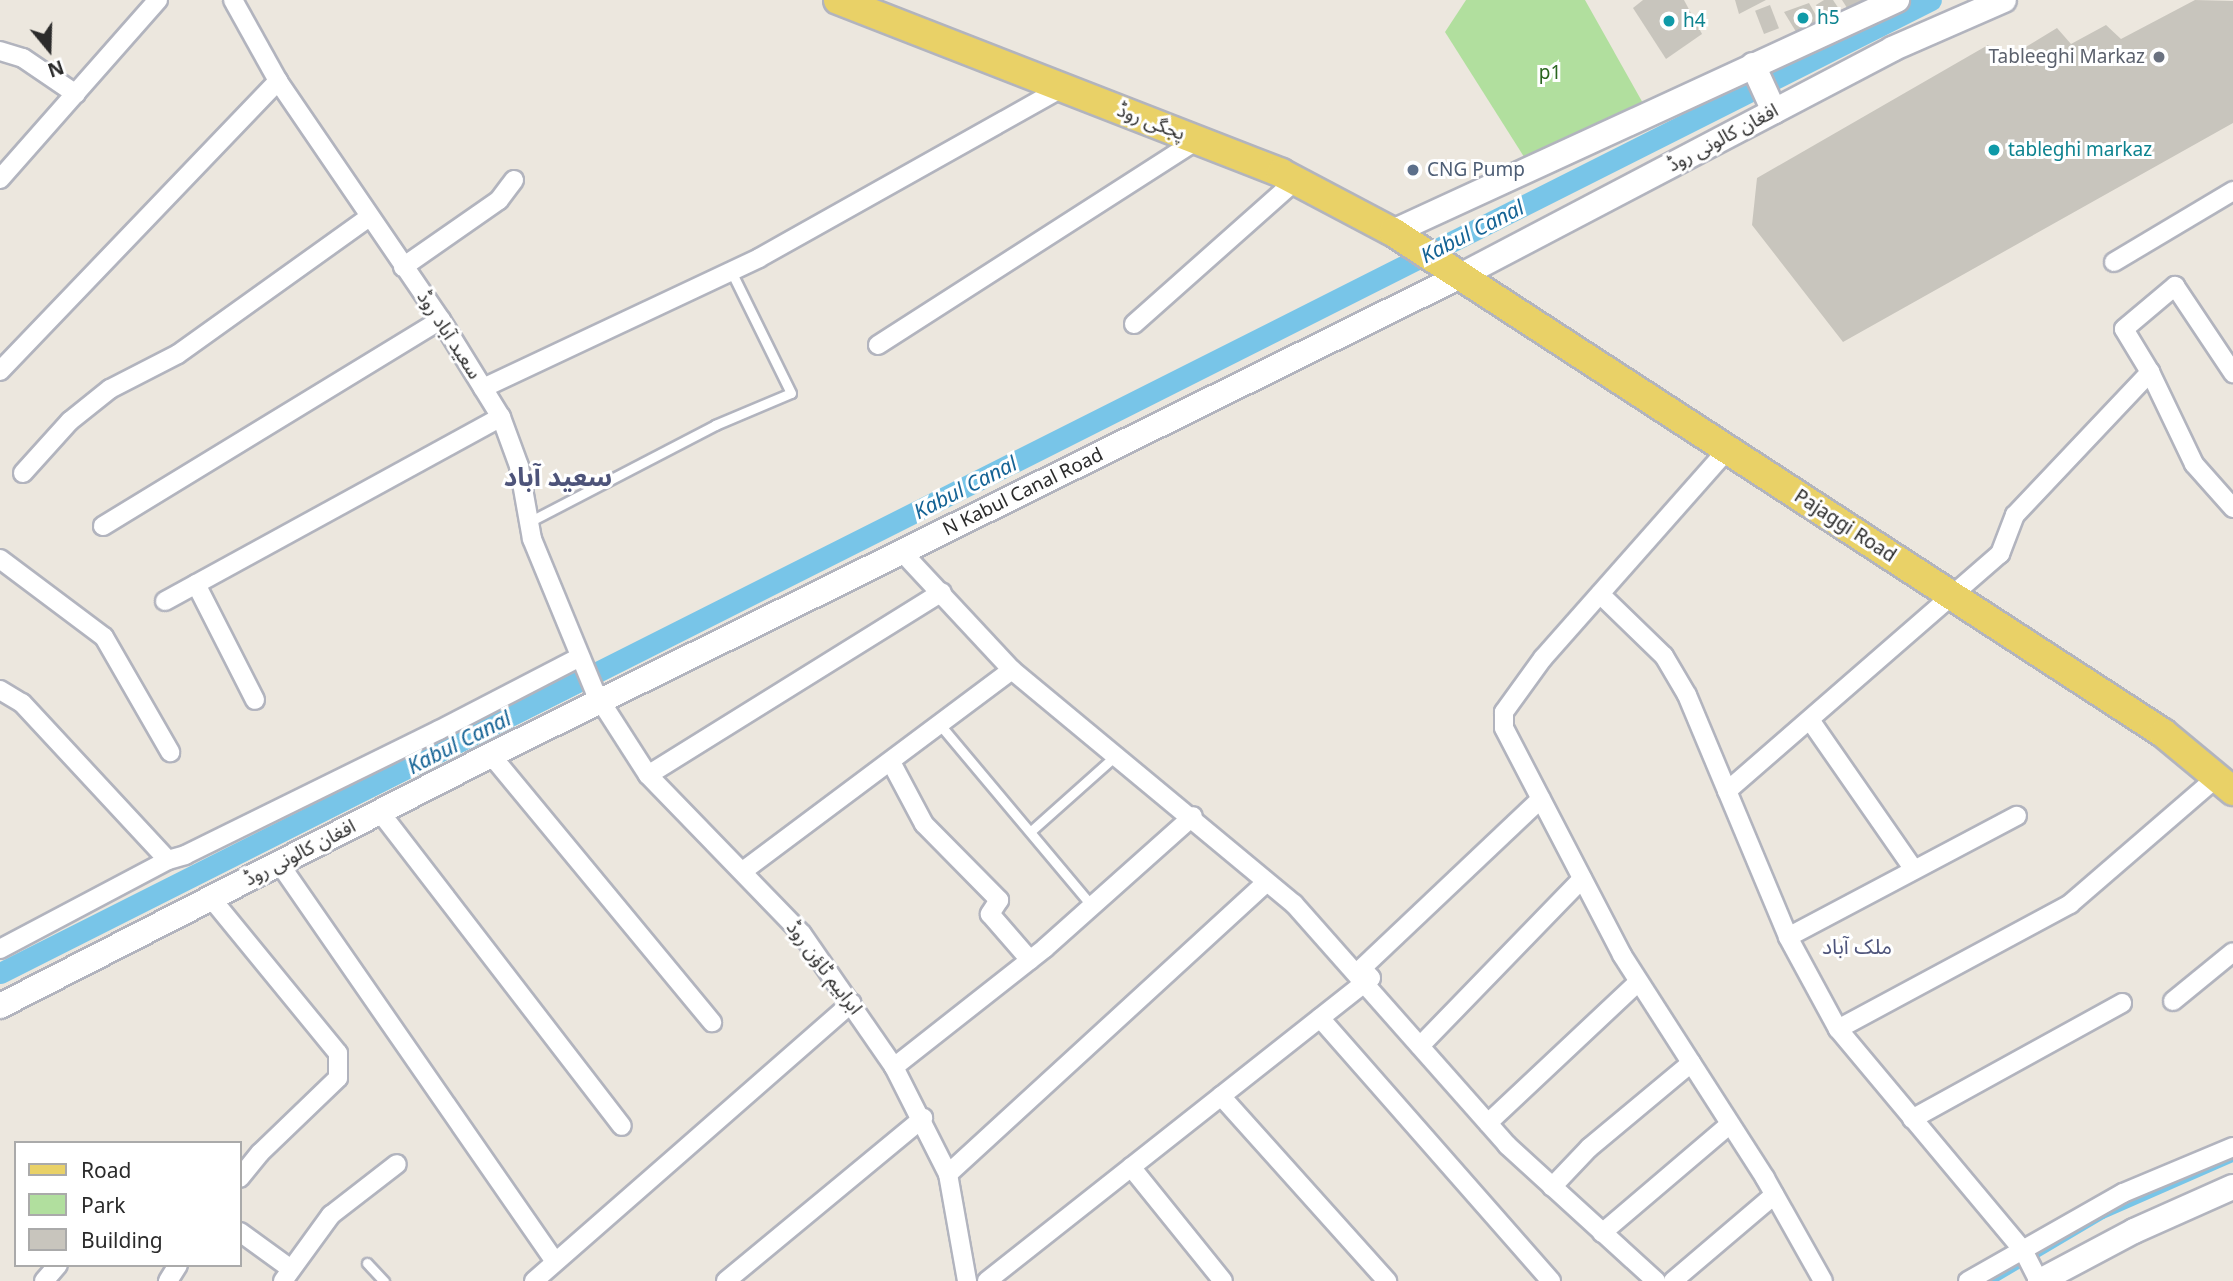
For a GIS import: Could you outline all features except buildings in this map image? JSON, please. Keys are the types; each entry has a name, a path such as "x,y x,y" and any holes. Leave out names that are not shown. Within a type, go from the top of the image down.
{"main road":[{"name":"پجگی روڈ","path":"838,0 1295,181 1402,237 1456,275"},
{"path":"1402,237 1756,72 1897,0"},
{"name":"افغان کالونی روڈ","path":"1456,275 1772,107 1892,49 2004,0"},
{"path":"1756,72 1772,107"},
{"name":"Pajaggi Road","path":"1456,275 2163,733 2225,784"},
{"name":"N Kabul Canal Road","path":"598,697 902,552 1456,275"},
{"name":"افغان کالونی روڈ","path":"0,1006 491,755 598,697"},
{"path":"2039,1279 2134,1231 2233,1187"}],"street":[{"path":"0,179 158,0"},
{"name":"سعید آباد روڈ","path":"233,0 278,81 368,218 441,320 501,417 519,466 529,522 598,697"},
{"path":"0,51 23,58 76,94"},
{"path":"0,371 278,81"},
{"path":"483,388 732,271 1062,88"},
{"path":"878,345 1196,140"},
{"path":"403,267 499,200 514,180"},
{"path":"1134,324 1295,181"},
{"path":"2114,262 2233,191"},
{"path":"23,473 70,421 110,389 178,354 368,218"},
{"path":"2231,364 2175,286 2123,329 2150,372 2194,464 2233,508"},
{"path":"103,526 441,320"},
{"path":"1727,790 1954,597 2000,554 2014,515 2150,372"},
{"path":"165,601 501,417"},
{"path":"1728,449 1543,658 1504,712 1504,728 1639,982 1774,1195 1823,1281"},
{"path":"902,552 1012,670 1114,757 1193,816 1265,884 1294,904 1488,1123 1552,1187 1656,1281"},
{"path":"0,559 104,637 170,752"},
{"path":"196,584 255,700"},
{"path":"648,775 942,592"},
{"path":"1601,594 1664,656 1687,695 1788,937 1839,1029 2024,1253 2039,1279"},
{"path":"0,948 168,860 415,742 580,657"},
{"path":"743,871 941,726 1012,670"},
{"path":"0,690 22,703 168,860"},
{"name":"ابراہیم ٹاؤن روڈ","path":"598,697 648,775 803,934 894,1067 923,1118 948,1174 961,1278"},
{"path":"1810,720 1913,868"},
{"path":"491,755 712,1022"},
{"path":"891,762 923,824 999,900 990,914 1030,960"},
{"path":"1839,1029 2070,904 2225,784"},
{"path":"987,1281 1371,978 1362,968 1541,799"},
{"path":"380,811 622,1126"},
{"path":"894,1067 1030,960 1193,816"},
{"path":"1788,937 1913,868 2017,816"},
{"path":"279,863 555,1261"},
{"path":"1420,1046 1582,879"},
{"path":"948,1174 1265,884"},
{"path":"211,898 338,1054 338,1078 260,1153 242,1176"},
{"path":"2173,1001 2233,951"},
{"path":"1488,1123 1639,982"},
{"path":"534,1281 852,1003"},
{"path":"1912,1119 2122,1003"},
{"path":"1320,1018 1551,1281"},
{"path":"1552,1187 1589,1148 1691,1063"},
{"path":"1221,1096 1387,1281"},
{"path":"726,1281 923,1118"},
{"path":"1602,1233 1730,1124"},
{"path":"1968,1281 2024,1253 2123,1193 2233,1147"},
{"path":"242,1234 287,1275 331,1216 397,1164"},
{"path":"1131,1167 1223,1281"},
{"path":"1673,1281 1774,1195"},
{"path":"44,1281 56,1267"}],"lane":[{"path":"529,522 715,425 791,393 732,271"},
{"path":"941,726 1092,906"},
{"path":"1031,831 1114,757"},
{"path":"367,1263 384,1281"}],"green space":[{"name":"p1","path":"1466,0 1585,0 1644,105 1526,160 1445,32"}],"waterway":[{"name":"Kabul Canal","path":"0,973 1931,0"},
{"path":"1993,1281 2103,1216 2233,1159"}],"place":[{"name":"h5","path":"1803,18"},
{"name":"h4","path":"1669,21"},
{"name":"Tableeghi Markaz","path":"2159,57"},
{"name":"tableghi markaz","path":"1994,150"},
{"name":"CNG Pump","path":"1413,170"}],"district":[{"name":"سعید آباد","path":"558,477"},
{"name":"ملک آباد","path":"1857,946"}]}
